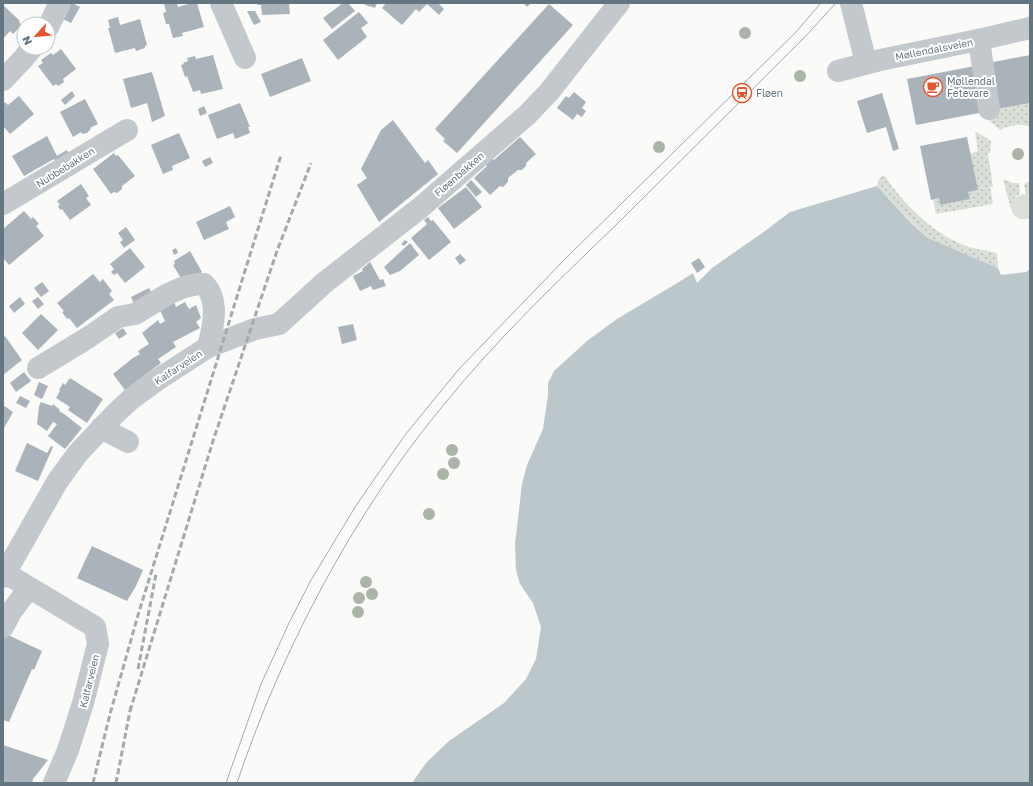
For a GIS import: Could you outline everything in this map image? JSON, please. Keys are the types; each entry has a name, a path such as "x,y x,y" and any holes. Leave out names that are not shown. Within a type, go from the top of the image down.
{"street":[{"path":"54,16 60,3"},
{"path":"221,3 245,58"},
{"name":"Fløenbakken","path":"208,347 255,329 279,324 324,283 420,208 527,115 549,92 619,3"},
{"path":"851,3 866,63"},
{"name":"Møllendalsveien","path":"838,71 866,63 1030,28"},
{"path":"979,40 989,109"},
{"path":"3,80 25,56"},
{"name":"Nubbebakken","path":"3,204 127,130"},
{"name":"Kalfarveien","path":"38,368 89,337 118,317 135,314 168,294 198,284 204,284 209,290 213,302 213,326 208,347 131,399 78,452 57,482 4,575 95,627 98,644 84,703 68,750 54,783"},
{"path":"101,428 128,442"},
{"path":"3,627 11,612 29,588"}],"shaded area":[{"path":"1030,103 1030,127 1015,125 1000,130 987,119 984,112"},
{"path":"975,131 991,141 990,153 988,153 993,187 990,187 993,204 936,214 933,199 939,198 940,205 969,199 968,192 978,190 970,154 978,151"},
{"path":"884,175 908,206 938,231 965,246 997,253 998,268 928,238 877,186 879,179"},
{"path":"1003,179 1013,183 1019,183 1020,194 1013,200 1011,209"},
{"path":"1030,181 1030,195 1026,194 1024,184"},
{"path":"877,186 912,224 928,238 998,268 1001,275 1026,272 1030,269 1030,783 412,783 426,763 449,741 504,703 526,679 536,659 541,627 533,603 520,584 516,570 515,544 522,484 527,465 543,429 548,395 548,383 554,371 587,341 617,319 693,273 697,283 712,268 790,212"},
{"path":"1023,194 1030,195 1030,218 1020,219 1014,214 1011,207 1014,198"}],"building":[{"path":"66,3 72,3 80,7 71,23 59,17"},
{"path":"164,3 177,3 178,7 197,3 204,27 182,33 183,36 173,38 169,24 166,24 163,13 166,12"},
{"path":"257,3 289,3 290,14 262,15 261,5 258,5"},
{"path":"343,3 348,3 355,11 332,29 323,18"},
{"path":"366,3 377,3 375,8 365,5"},
{"path":"386,3 438,3 444,9 439,15 427,4 419,12 416,9 402,25 382,8"},
{"path":"523,3 531,3 527,7"},
{"path":"549,4 573,25 457,153 443,141 445,139 435,129"},
{"path":"3,5 16,17 16,31 13,34 10,31 3,39"},
{"path":"247,11 255,11 261,22 254,25"},
{"path":"359,12 368,23 361,28 367,37 338,60 323,40"},
{"path":"118,17 120,25 140,19 147,45 145,48 136,51 135,48 115,53 108,28 110,28 108,20"},
{"path":"61,49 76,69 63,79 64,82 58,86 56,84 53,86 38,66 43,63 41,60 47,56 56,56 56,53"},
{"path":"213,55 223,89 201,94 200,90 193,92 187,76 185,77 181,65 188,61 187,58 195,56 196,59"},
{"path":"1030,55 1030,103 997,109 988,63"},
{"path":"302,58 311,81 270,97 261,74"},
{"path":"975,66 984,112 916,125 907,79"},
{"path":"152,72 165,116 152,122 147,103 131,108 123,79"},
{"path":"72,91 75,96 65,105 61,100"},
{"path":"574,92 586,102 582,108 586,111 582,117 577,114 573,120 557,108 566,96 569,98"},
{"path":"882,93 899,149 893,151 886,127 867,133 857,101"},
{"path":"19,96 34,114 10,134 3,126 3,104 5,102 8,105"},
{"path":"85,99 98,124 90,128 91,129 87,133 82,134 81,132 73,137 60,112"},
{"path":"240,103 250,127 248,127 250,133 235,139 233,133 217,139 208,115"},
{"path":"204,106 207,113 200,116 198,109"},
{"path":"393,120 425,163 428,160 438,174 379,222 357,185 367,178 361,169 381,130"},
{"path":"179,133 190,158 172,166 173,170 163,174 151,145"},
{"path":"47,136 57,156 67,150 71,158 58,165 54,159 24,176 12,156"},
{"path":"520,137 536,154 526,163 526,166 522,170 518,170 508,178 508,182 503,187 500,186 490,195 474,178 487,166 485,163 491,157 494,160"},
{"path":"967,137 978,190 968,192 970,199 940,205 939,198 931,200 920,146"},
{"path":"114,153 116,156 118,155 135,176 122,186 122,189 117,193 114,192 111,194 93,169"},
{"path":"210,157 213,163 205,167 202,161"},
{"path":"471,180 482,192 476,197 466,185"},
{"path":"81,184 89,196 86,198 91,205 70,220 62,209 60,210 58,206 60,205 57,201"},
{"path":"466,187 482,207 454,229 438,208"},
{"path":"230,206 235,217 226,222 229,229 204,240 196,222"},
{"path":"24,211 31,219 33,217 39,224 36,226 44,236 9,265 3,258 3,229"},
{"path":"428,217 431,221 433,220 451,242 429,260 411,238 427,224 424,220"},
{"path":"126,227 135,240 124,248 120,242 123,240 118,233"},
{"path":"405,240 408,242 404,246 401,244"},
{"path":"410,243 419,255 400,271 390,275 384,267"},
{"path":"130,248 145,267 125,283 117,273 114,275 111,272 114,269 110,264"},
{"path":"176,248 178,253 174,255 172,250"},
{"path":"190,251 202,272 184,283 173,265 175,264 174,261"},
{"path":"460,254 466,260 460,265 455,258"},
{"path":"699,258 705,267 697,273 691,263"},
{"path":"370,262 380,280 383,279 386,286 373,290 371,286 360,291 353,276 363,271 362,269"},
{"path":"93,274 100,282 103,279 112,291 109,294 114,300 77,328 69,318 67,319 62,312 64,311 57,303"},
{"path":"42,282 49,291 41,297 34,288"},
{"path":"149,288 154,298 136,308 131,297"},
{"path":"20,297 25,304 14,313 9,306"},
{"path":"38,297 44,304 38,309 32,301"},
{"path":"174,302 176,307 185,302 189,309 196,305 201,318 196,322 200,328 173,342 176,347 158,359 161,363 125,390 113,374 140,354 138,351 149,344 142,333 158,320 160,324 165,321 160,310"},
{"path":"41,314 58,330 38,350 22,333"},
{"path":"353,324 357,340 342,344 338,327"},
{"path":"123,328 127,334 119,339 115,333"},
{"path":"5,336 22,360 3,375 3,338"},
{"path":"24,372 31,381 16,392 10,383"},
{"path":"70,378 103,399 87,423 68,410 70,407 56,398 63,383 65,385"},
{"path":"39,382 48,386 42,399 34,395"},
{"path":"20,396 30,401 26,408 16,403"},
{"path":"41,402 52,406 53,404 60,410 59,411 82,428 65,449 48,436 57,424 53,422 47,431 37,424 39,406"},
{"path":"3,405 13,412 3,430"},
{"path":"27,443 47,453 51,446 53,447 38,481 15,471"},
{"path":"92,546 143,570 127,601 77,578"},
{"path":"6,634 42,651 34,670 32,669 9,722 3,720 3,641"},
{"path":"3,745 48,760 33,779 32,783 3,783"}],"tram line":[{"path":"226,783 261,684 311,580 357,504 405,435 459,369 565,259 795,33 821,3"},
{"path":"237,783 272,690 313,604 332,568 374,499 421,434 466,378 507,333 802,40 836,3"}],"railway":[{"path":"93,783 110,714 138,615 281,155"},
{"path":"130,711 213,441 277,251 311,163"},
{"path":"138,669 156,574"},
{"path":"116,783 131,706"}],"place":[{"name":"Møllendal Fetevare","path":"933,87"},
{"name":"Fløen","path":"742,93"}]}
